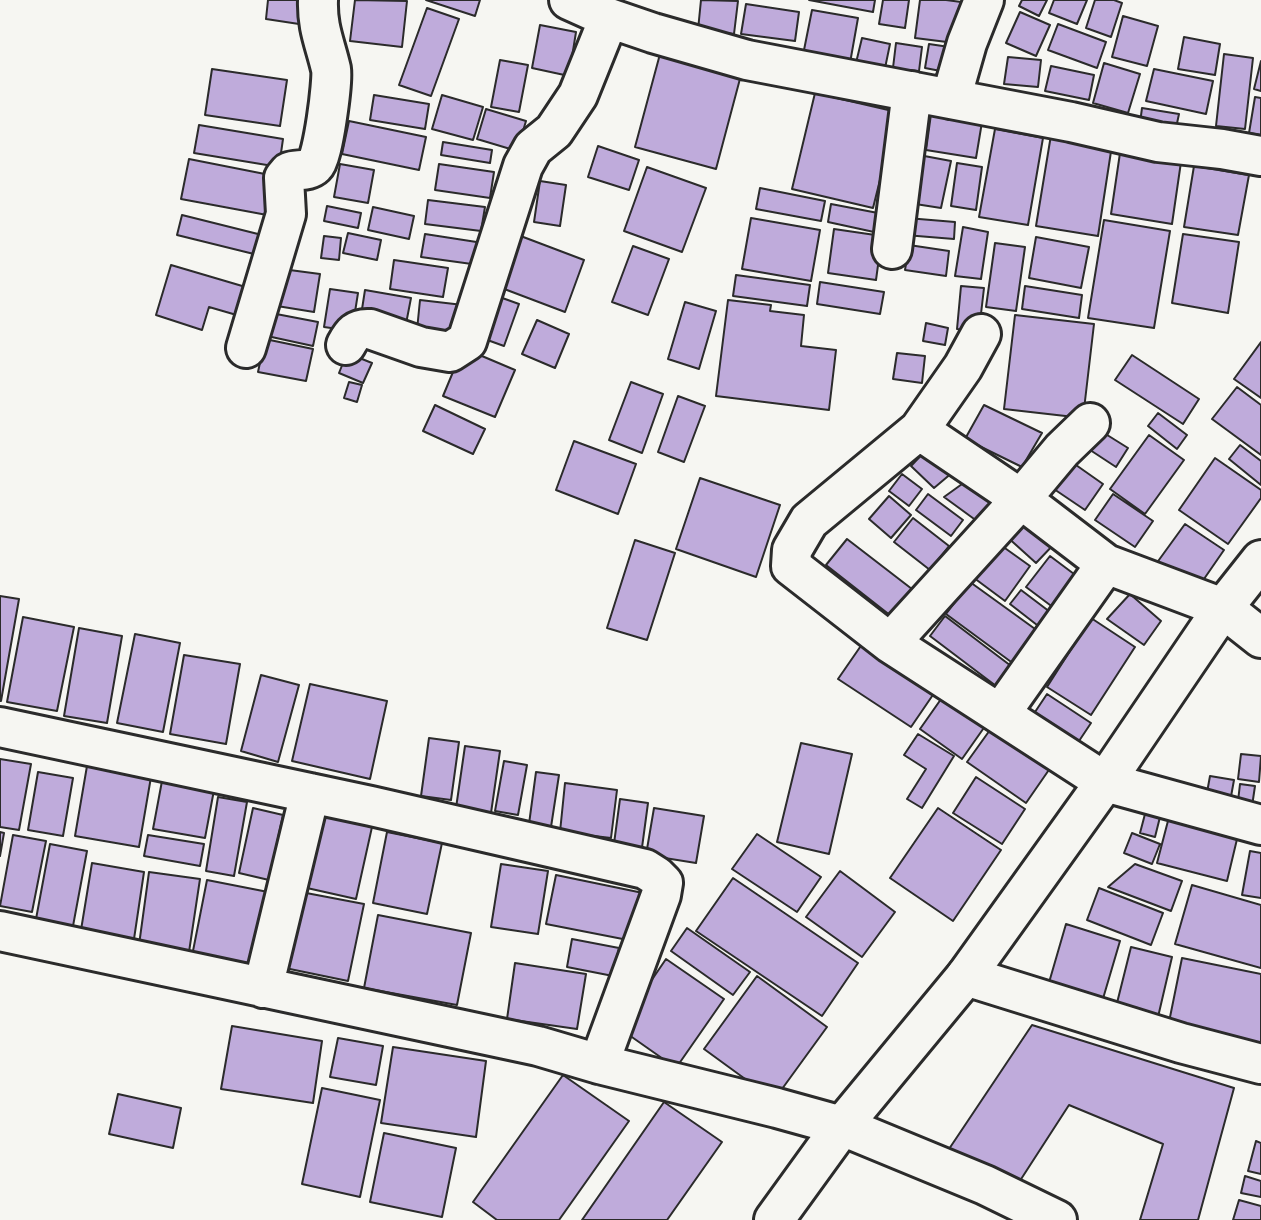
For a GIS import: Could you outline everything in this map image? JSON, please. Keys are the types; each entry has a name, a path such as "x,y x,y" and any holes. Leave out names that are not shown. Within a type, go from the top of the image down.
{"street":[{"path":"246,348 286,214 284,178 289,172 315,166 322,147 331,71 321,37 317,14 318,0"},
{"path":"569,0 609,18 653,17 747,60 1071,122 1158,142 1261,156"},
{"path":"951,99 967,43 984,0"},
{"path":"346,345 352,334 363,329 421,347 450,352 467,341 523,166 533,148 560,124 578,95 609,18"},
{"path":"892,249 912,91"},
{"path":"981,334 963,367 919,430 810,522 792,550 791,566 890,643 1105,782 1261,825"},
{"path":"890,643 1062,450 1090,423"},
{"path":"919,430 1021,499 1106,564 1223,608 1261,638"},
{"path":"774,1220 842,1126 966,976 1105,782 1223,608 1261,560"},
{"path":"999,714 1106,564"},
{"path":"0,727 310,793 645,869 663,883 661,895 599,1065"},
{"path":"263,988 310,793"},
{"path":"0,931 538,1046 599,1065 777,1108 842,1126 985,1185 1057,1220"},
{"path":"966,976 1181,1043 1261,1064"}],"building":[{"path":"268,0 302,0 299,24 266,19"},
{"path":"355,0 407,1 402,47 350,41"},
{"path":"426,0 480,0 475,16"},
{"path":"701,0 738,1 734,34 698,30"},
{"path":"809,0 875,0 873,12"},
{"path":"883,0 909,0 905,28 879,24"},
{"path":"920,0 969,3 963,44 915,38"},
{"path":"1022,0 1047,0 1039,16 1019,6"},
{"path":"1054,0 1087,0 1077,24 1049,13"},
{"path":"1095,0 1122,3 1111,37 1086,28"},
{"path":"746,4 799,12 795,41 741,34"},
{"path":"427,8 459,19 431,96 399,85"},
{"path":"812,10 858,18 850,63 803,55"},
{"path":"1020,12 1050,25 1036,56 1006,43"},
{"path":"1123,16 1158,26 1147,66 1112,57"},
{"path":"1058,24 1106,42 1097,68 1048,50"},
{"path":"540,25 576,32 569,76 532,68"},
{"path":"1184,37 1220,44 1215,75 1178,69"},
{"path":"862,38 890,44 884,73 855,67"},
{"path":"896,43 922,47 918,79 892,76"},
{"path":"929,44 956,48 951,73 925,68"},
{"path":"660,54 741,75 716,169 635,147"},
{"path":"1224,54 1253,58 1245,129 1216,126"},
{"path":"1008,57 1041,60 1038,87 1004,84"},
{"path":"500,60 528,65 519,112 491,107"},
{"path":"1261,61 1261,91 1254,89"},
{"path":"1104,63 1140,74 1128,113 1093,103"},
{"path":"1051,66 1094,75 1089,100 1045,91"},
{"path":"212,69 287,80 280,126 205,115"},
{"path":"1154,69 1213,81 1206,114 1146,101"},
{"path":"815,93 897,112 873,208 792,189"},
{"path":"374,95 429,104 425,129 370,120"},
{"path":"442,95 483,107 473,140 432,129"},
{"path":"1255,97 1261,98 1261,135 1249,133"},
{"path":"1142,108 1179,114 1176,128 1140,123"},
{"path":"486,109 526,121 517,151 477,139"},
{"path":"931,114 982,122 976,158 926,150"},
{"path":"349,121 426,137 419,170 342,154"},
{"path":"199,125 283,139 279,167 194,153"},
{"path":"995,129 1043,138 1028,225 979,217"},
{"path":"1051,135 1112,145 1098,236 1036,226"},
{"path":"443,142 492,150 490,163 441,155"},
{"path":"598,146 639,160 629,190 588,177"},
{"path":"1120,153 1181,162 1172,224 1111,214"},
{"path":"919,155 951,161 941,208 909,203"},
{"path":"189,159 275,176 267,215 181,199"},
{"path":"957,163 982,167 976,210 951,206"},
{"path":"340,164 374,170 368,203 334,197"},
{"path":"439,164 494,172 490,198 435,190"},
{"path":"1194,166 1249,175 1238,235 1184,227"},
{"path":"647,167 706,188 682,252 624,231"},
{"path":"540,181 566,185 560,226 534,222"},
{"path":"760,188 825,201 821,221 756,209"},
{"path":"428,200 485,207 481,231 425,224"},
{"path":"831,204 878,213 874,232 828,222"},
{"path":"327,206 361,213 358,228 324,221"},
{"path":"373,207 414,216 409,239 368,230"},
{"path":"182,215 270,237 266,257 177,235"},
{"path":"751,218 820,230 811,281 742,269"},
{"path":"907,218 955,222 954,239 905,235"},
{"path":"1104,220 1170,231 1154,328 1088,318"},
{"path":"963,227 988,232 981,279 955,276"},
{"path":"834,229 882,236 876,280 828,273"},
{"path":"348,233 381,240 377,260 343,253"},
{"path":"425,234 483,243 479,265 421,257"},
{"path":"1183,234 1239,242 1228,313 1172,303"},
{"path":"518,235 584,260 565,312 499,287"},
{"path":"324,236 341,238 339,260 321,258"},
{"path":"1036,237 1089,247 1081,288 1029,278"},
{"path":"995,243 1025,247 1016,311 986,307"},
{"path":"909,245 949,251 946,276 905,270"},
{"path":"633,246 669,259 648,315 612,302"},
{"path":"394,260 448,268 443,297 390,289"},
{"path":"171,265 249,288 240,316 209,307 202,330 156,315"},
{"path":"282,269 320,274 314,312 277,306"},
{"path":"736,275 810,285 807,306 733,296"},
{"path":"820,282 884,292 880,314 817,304"},
{"path":"961,286 984,288 979,331 957,329"},
{"path":"1025,286 1082,295 1079,318 1022,309"},
{"path":"330,289 358,293 352,331 324,327"},
{"path":"365,290 411,298 405,329 360,322"},
{"path":"494,295 519,304 504,346 479,337"},
{"path":"420,300 463,305 460,335 417,330"},
{"path":"728,300 771,305 770,311 804,315 801,346 836,350 829,410 716,396"},
{"path":"685,302 716,311 699,369 668,359"},
{"path":"271,313 318,322 313,346 267,336"},
{"path":"1015,315 1094,324 1083,418 1004,409"},
{"path":"537,320 569,334 555,368 522,354"},
{"path":"926,323 948,328 945,345 923,341"},
{"path":"265,339 313,349 306,381 258,372"},
{"path":"1261,342 1261,398 1234,379"},
{"path":"463,348 515,370 495,417 443,396"},
{"path":"347,353 372,363 363,383 339,373"},
{"path":"897,353 925,356 922,383 893,379"},
{"path":"1132,355 1199,399 1183,424 1115,380"},
{"path":"349,382 362,385 357,402 344,398"},
{"path":"631,382 663,394 642,453 609,440"},
{"path":"1237,387 1261,405 1261,455 1212,419"},
{"path":"678,396 705,406 684,462 658,452"},
{"path":"435,405 485,429 473,454 423,431"},
{"path":"984,405 1042,433 1022,467 965,439"},
{"path":"1158,413 1187,435 1177,449 1148,426"},
{"path":"1096,428 1128,448 1116,467 1084,446"},
{"path":"1149,435 1184,460 1145,514 1110,489"},
{"path":"574,441 636,464 618,514 556,490"},
{"path":"1240,445 1261,461 1261,485 1229,459"},
{"path":"928,448 953,472 934,488 911,466"},
{"path":"1066,458 1103,484 1085,510 1048,485"},
{"path":"1215,458 1261,490 1261,498 1228,544 1179,510"},
{"path":"902,474 922,489 909,506 889,491"},
{"path":"700,478 780,505 756,577 676,549"},
{"path":"969,479 998,502 981,524 944,497"},
{"path":"928,494 963,520 951,536 916,510"},
{"path":"1113,494 1153,521 1135,547 1095,520"},
{"path":"889,496 911,515 891,538 869,519"},
{"path":"913,518 949,546 930,570 894,542"},
{"path":"1027,519 1056,542 1036,563 1005,535"},
{"path":"1185,524 1224,550 1195,592 1156,564"},
{"path":"847,539 921,596 900,623 826,565"},
{"path":"635,540 675,553 647,640 607,628"},
{"path":"995,541 1030,566 1005,601 970,575"},
{"path":"1050,556 1086,583 1062,614 1026,587"},
{"path":"970,582 1042,634 1018,667 946,614"},
{"path":"1021,590 1058,618 1046,632 1010,604"},
{"path":"1130,594 1161,621 1144,645 1107,619"},
{"path":"0,596 19,599 1,701 0,701"},
{"path":"945,616 1019,672 1004,692 930,636"},
{"path":"23,617 74,627 57,711 7,702"},
{"path":"1091,618 1135,647 1091,715 1047,687"},
{"path":"79,628 122,636 107,723 64,716"},
{"path":"135,634 180,643 163,732 117,723"},
{"path":"867,637 939,686 911,727 838,679"},
{"path":"184,655 240,664 226,744 170,734"},
{"path":"261,675 299,685 278,762 241,751"},
{"path":"310,684 387,701 370,779 292,761"},
{"path":"946,692 988,722 962,759 920,729"},
{"path":"1047,694 1091,723 1077,744 1033,715"},
{"path":"995,723 1053,764 1026,803 967,762"},
{"path":"918,734 954,756 922,808 907,799 926,769 904,755"},
{"path":"429,738 459,742 451,800 421,796"},
{"path":"801,743 852,754 829,854 777,842"},
{"path":"465,746 500,751 491,813 456,808"},
{"path":"1241,754 1261,756 1259,782 1238,779"},
{"path":"0,759 31,764 19,830 0,827"},
{"path":"504,761 527,765 518,815 495,811"},
{"path":"87,766 151,777 139,847 75,836"},
{"path":"38,772 73,778 63,836 28,830"},
{"path":"536,772 559,775 551,827 529,824"},
{"path":"1210,776 1234,780 1230,802 1206,798"},
{"path":"976,777 1025,809 1002,844 953,813"},
{"path":"162,781 214,790 205,838 153,829"},
{"path":"565,783 617,790 611,838 560,832"},
{"path":"1240,784 1255,786 1251,813 1237,810"},
{"path":"218,797 247,802 234,876 206,871"},
{"path":"620,799 648,803 641,855 613,851"},
{"path":"253,808 283,815 269,880 239,873"},
{"path":"654,808 704,816 696,863 646,855"},
{"path":"938,808 1001,850 953,921 890,878"},
{"path":"1145,814 1160,817 1155,837 1140,833"},
{"path":"323,816 372,827 356,899 307,888"},
{"path":"1169,817 1238,835 1227,881 1157,863"},
{"path":"0,832 4,833 0,856"},
{"path":"387,832 442,843 427,914 373,903"},
{"path":"1132,833 1160,844 1152,864 1124,853"},
{"path":"757,834 821,877 797,912 732,869"},
{"path":"13,835 46,841 32,912 0,906"},
{"path":"148,835 204,844 200,866 144,856"},
{"path":"50,844 87,851 73,926 36,919"},
{"path":"1250,851 1261,853 1261,898 1242,895"},
{"path":"92,863 144,872 134,939 81,930"},
{"path":"501,864 548,871 538,934 491,927"},
{"path":"1135,864 1182,881 1171,911 1108,887"},
{"path":"840,871 895,912 862,957 806,917"},
{"path":"149,872 200,879 189,952 139,945"},
{"path":"556,875 643,893 633,941 546,924"},
{"path":"733,878 858,963 822,1016 696,931"},
{"path":"207,880 268,892 253,968 192,956"},
{"path":"1192,885 1261,905 1261,968 1175,944"},
{"path":"1099,888 1163,913 1151,945 1087,920"},
{"path":"301,892 364,904 348,981 285,968"},
{"path":"378,915 471,933 457,1005 364,988"},
{"path":"1066,924 1120,941 1102,1002 1048,986"},
{"path":"687,928 750,972 733,995 671,951"},
{"path":"572,939 619,948 613,976 567,967"},
{"path":"1131,947 1172,957 1158,1017 1116,1007"},
{"path":"1182,958 1261,974 1261,1046 1168,1027"},
{"path":"666,959 724,999 676,1068 619,1028"},
{"path":"515,963 586,974 577,1029 507,1019"},
{"path":"757,976 827,1027 774,1100 704,1049"},
{"path":"1032,1025 1234,1088 1198,1220 1140,1220 1163,1144 1069,1105 1014,1190 947,1152"},
{"path":"232,1026 322,1041 313,1103 221,1089"},
{"path":"338,1038 383,1046 376,1085 330,1077"},
{"path":"393,1047 486,1061 476,1137 381,1123"},
{"path":"563,1075 629,1121 559,1220 497,1220 473,1202"},
{"path":"322,1088 380,1100 360,1197 302,1184"},
{"path":"118,1094 181,1108 173,1148 109,1134"},
{"path":"664,1102 722,1142 667,1220 582,1220"},
{"path":"384,1133 456,1148 442,1217 370,1202"},
{"path":"1256,1141 1261,1143 1261,1174 1248,1171"},
{"path":"1245,1176 1261,1181 1261,1197 1241,1193"},
{"path":"1239,1200 1261,1206 1261,1220 1233,1220"}]}
